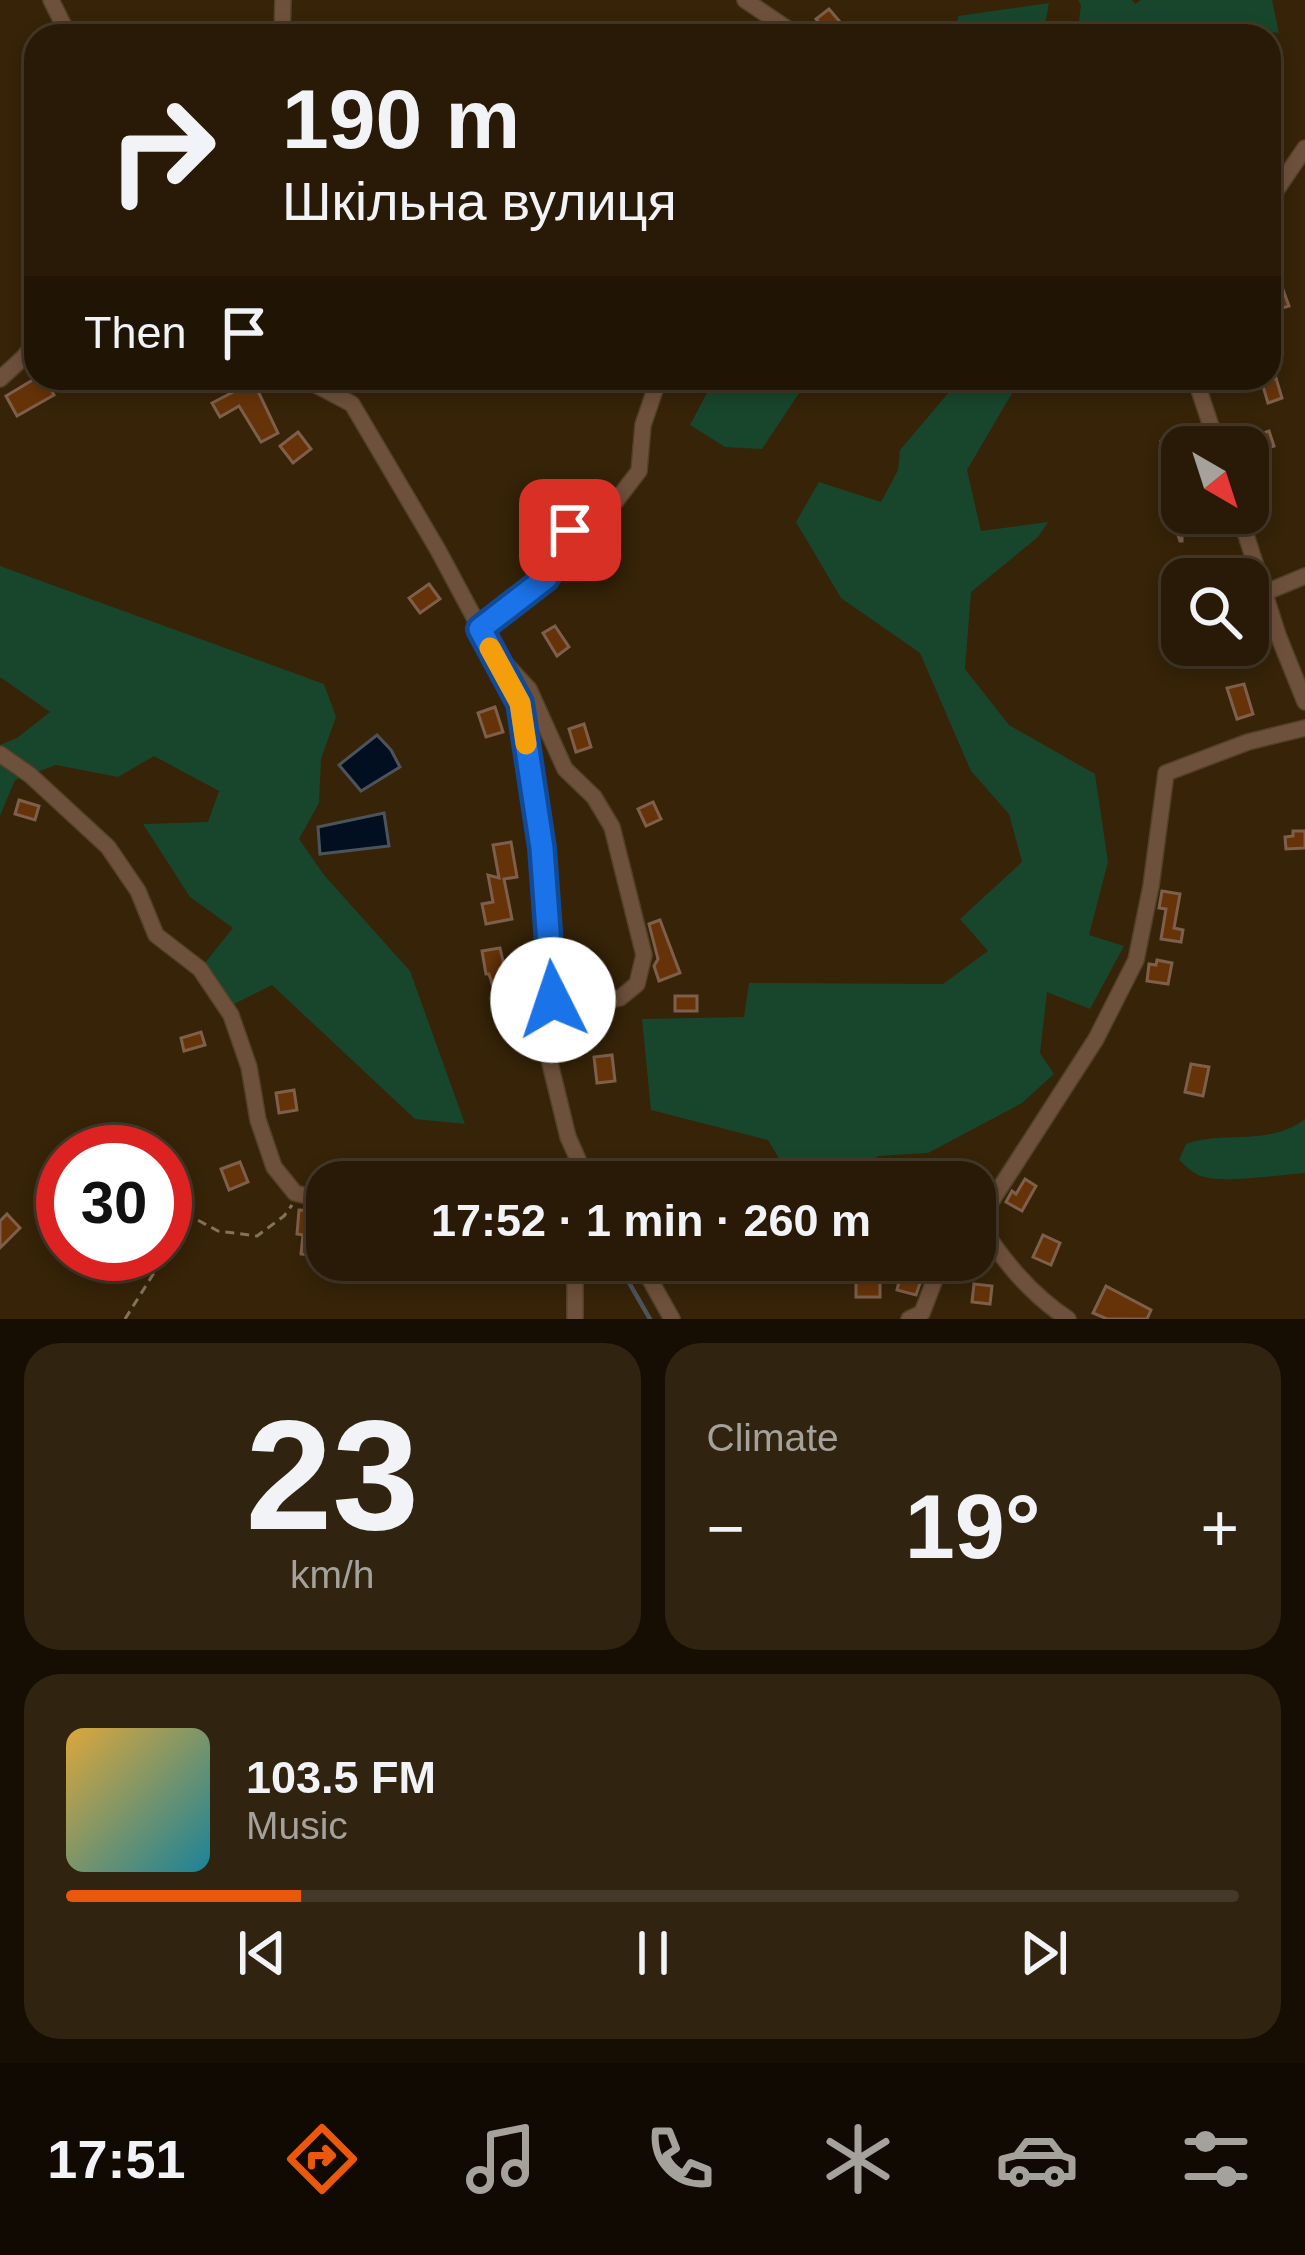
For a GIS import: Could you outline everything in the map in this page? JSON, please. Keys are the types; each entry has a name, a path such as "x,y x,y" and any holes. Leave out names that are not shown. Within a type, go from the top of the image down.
{"street":[{"path":"745,0 780,24"},
{"path":"1281,183 1305,148"},
{"path":"0,379 24,357"},
{"path":"326,390 352,404 520,703 542,848 552,1011 548,1055 579,1161"},
{"path":"480,629 546,578 570,530 616,501 639,471 643,425 654,390"},
{"path":"1200,390 1211,426"},
{"path":"1269,591 1305,576"},
{"path":"1269,606 1305,702"},
{"path":"490,648 529,689 565,769 593,797 612,827 644,956 638,984 620,998 552,1011"},
{"path":"996,1192 1096,1040 1136,960 1166,772 1248,742 1305,728"},
{"path":"0,754 30,775 108,847 138,891 156,935 200,969 231,1015 274,1167 295,1193 306,1196"},
{"path":"996,1250 1021,1280 1068,1319"},
{"path":"575,1281 575,1319"},
{"path":"650,1281 673,1319"},
{"path":"909,1319 922,1312 934,1281"}],"path":[{"path":"125,1319 170,1249 175,1222 192,1217 218,1232 256,1236 284,1216 300,1195"}],"green space":[{"path":"1078,0 1132,0 1135,4 1141,0 1272,0 1277,24 1079,24"},
{"path":"1049,3 1045,24 958,24 958,16"},
{"path":"709,390 801,390 762,449 725,447 690,425"},
{"path":"951,390 1014,390 967,470 981,531 1048,522 1038,537 971,592 965,669 1009,725 1095,774 1108,862 1089,935 1124,946 1090,1009 1047,992 1040,1053 1054,1074 1022,1103 928,1153 878,1156 874,1161 780,1161 768,1140 651,1110 642,1019 744,1017 749,983 943,984 988,951 960,919 1022,862 1009,814 971,771 920,653 841,598 796,522 819,482 881,502 898,470 900,450"},
{"path":"0,566 324,684 336,717 321,759 319,803 299,839 324,875 410,971 465,1124 415,1119 272,985 226,1008 200,969 233,928 190,897 143,824 208,822 219,791 154,756 118,777 56,765 15,780 0,816 0,745 50,712 0,677"},
{"path":"1305,1119 1305,1173 1214,1179 1197,1174 1179,1160 1186,1144 1277,1133"}],"water":[{"path":"377,735 400,767 361,791 339,765"},
{"path":"384,813 389,846 320,854 318,827"}],"building":[{"path":"829,9 842,24 820,24 816,19"},
{"path":"1281,287 1289,306 1281,308"},
{"path":"24,385 24,390 51,390 54,395 17,416 6,396"},
{"path":"257,390 278,433 261,442 239,406 220,417 212,403 233,392"},
{"path":"1264,390 1280,390 1282,398 1268,403"},
{"path":"298,432 311,449 293,463 280,446"},
{"path":"429,584 440,599 420,613 409,598"},
{"path":"555,626 569,647 557,656 543,633"},
{"path":"1244,684 1253,714 1237,719 1227,688"},
{"path":"495,707 503,732 486,737 478,713"},
{"path":"584,724 591,747 576,752 569,729"},
{"path":"19,800 39,806 35,820 15,814"},
{"path":"653,802 661,819 646,826 638,809"},
{"path":"1293,831 1305,831 1305,848 1286,849 1285,837 1293,836"},
{"path":"511,842 517,877 504,879 512,919 486,924 482,904 493,902 488,875 499,878 493,845"},
{"path":"1162,891 1180,894 1174,928 1183,930 1181,942 1161,939 1166,909 1159,908"},
{"path":"660,920 680,973 659,981 649,924"},
{"path":"500,948 511,995 497,999 482,951"},
{"path":"1157,960 1172,963 1168,984 1147,981 1149,964 1156,965"},
{"path":"675,996 697,996 697,1011 675,1011"},
{"path":"201,1032 205,1045 184,1051 181,1038"},
{"path":"612,1055 615,1081 597,1083 594,1057"},
{"path":"1191,1064 1209,1067 1203,1096 1185,1092"},
{"path":"294,1090 297,1110 279,1113 276,1093"},
{"path":"240,1162 248,1182 229,1190 221,1169"},
{"path":"1025,1179 1036,1186 1022,1211 1006,1202"},
{"path":"299,1210 306,1211 306,1255 301,1254 303,1235 297,1234"},
{"path":"7,1214 20,1228 0,1248 0,1221"},
{"path":"1043,1235 1060,1243 1051,1265 1033,1257"},
{"path":"880,1281 880,1297 856,1297 856,1282"},
{"path":"899,1281 921,1281 916,1295 897,1290"},
{"path":"974,1284 992,1286 990,1304 972,1302"},
{"path":"1106,1286 1151,1310 1147,1319 1107,1319 1093,1313"}],"waterway":[{"path":"628,1281 650,1319"}],"slow traffic":[{"path":"490,648 520,703 526,744"}],"route":[{"path":"553,1000 542,848 520,703 480,629 546,578 570,530"}]}
